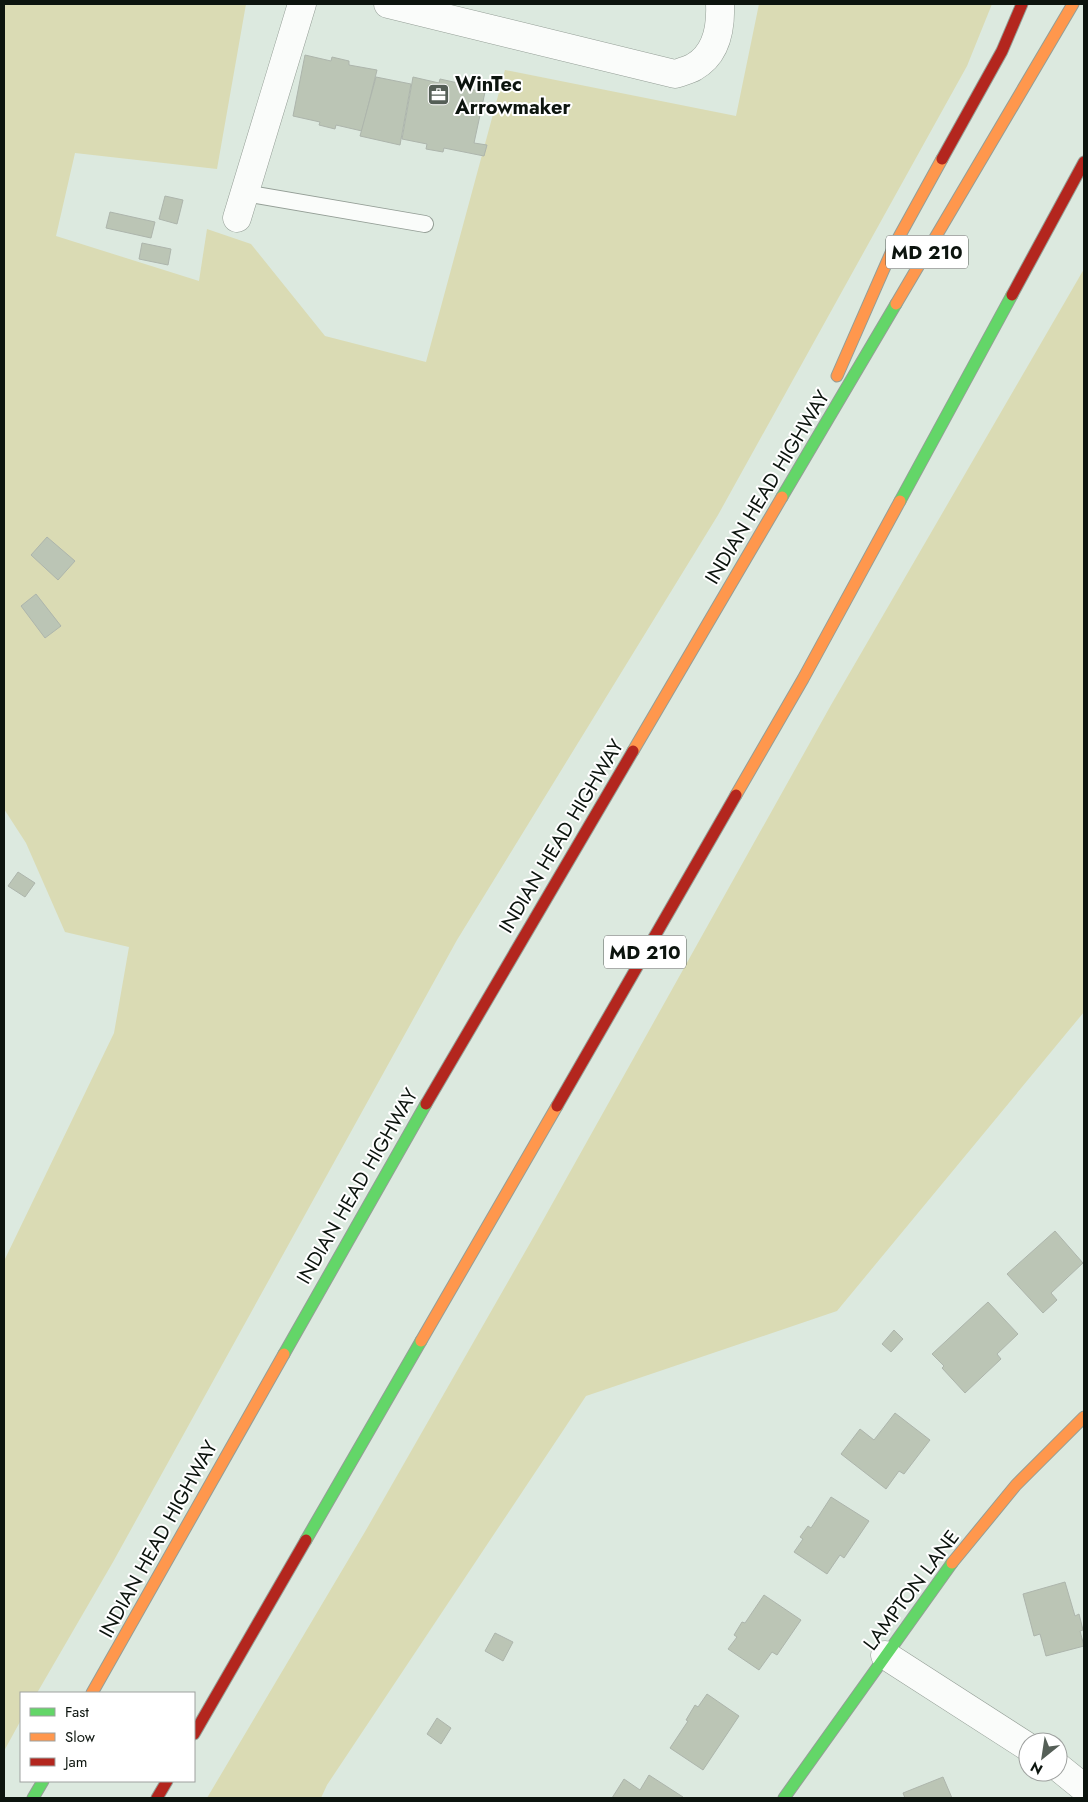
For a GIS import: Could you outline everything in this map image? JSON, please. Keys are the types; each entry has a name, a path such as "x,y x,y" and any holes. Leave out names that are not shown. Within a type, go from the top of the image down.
{"main road":[{"path":"834,382 894,246 1002,51 1022,4"},
{"name":"INDIAN HEAD HIGHWAY","path":"93,1692 462,1040 1073,4"},
{"name":"MD 210","path":"195,1732 803,679 1084,162"},
{"path":"781,500 826,400"},
{"name":"LAMPTON LANE","path":"784,1798 959,1554 1016,1485 1084,1417"},
{"path":"33,1798 42,1782"},
{"path":"157,1798 166,1782"}],"street":[{"path":"240,206 302,4"},
{"path":"388,4 675,74 694,68 708,57 715,42 720,21 720,4"},
{"path":"885,1655 1018,1741"},
{"path":"1068,1775 1084,1788"}],"lane":[{"path":"240,206 425,224"}],"green space":[{"path":"4,4 246,4 217,169 75,153 56,236 199,281 207,229 251,244 325,336 426,362 505,70 736,116 759,4 992,4 967,66 718,515 457,940 113,1562 38,1692 20,1692 20,1722 4,1751 4,1261 114,1033 129,947 65,932 26,843 4,809"},
{"path":"1084,269 1084,1012 837,1311 586,1396 327,1785 321,1798 207,1798 366,1530 537,1231 831,705"}],"building":[{"path":"305,55 331,61 332,57 349,61 349,65 377,70 362,131 336,125 335,129 319,125 320,122 293,116"},
{"path":"376,77 411,84 400,145 360,136"},
{"path":"413,77 439,83 440,79 458,83 457,87 485,92 474,143 487,145 484,156 444,148 443,152 426,149 427,144 402,139"},
{"path":"165,196 183,200 177,224 159,219"},
{"path":"110,212 155,222 151,238 106,228"},
{"path":"142,243 171,249 168,265 139,259"},
{"path":"47,537 75,561 58,580 31,555"},
{"path":"36,594 61,626 45,638 21,606"},
{"path":"18,872 35,883 25,897 8,886"},
{"path":"1055,1231 1083,1263 1051,1293 1057,1300 1043,1313 1007,1274"},
{"path":"988,1302 1018,1334 997,1354 1001,1359 965,1393 932,1354"},
{"path":"894,1330 903,1339 891,1352 882,1344"},
{"path":"895,1413 930,1440 904,1474 899,1471 886,1489 841,1454 860,1429 874,1440"},
{"path":"831,1497 869,1521 844,1558 840,1555 827,1574 794,1552 803,1539 800,1537 808,1526 811,1528"},
{"path":"1065,1582 1075,1616 1079,1614 1083,1630 1080,1631 1084,1646 1046,1656 1040,1634 1034,1636 1023,1594"},
{"path":"764,1595 801,1620 777,1655 772,1652 759,1670 728,1649 737,1637 734,1635 742,1622 745,1623"},
{"path":"495,1633 513,1642 503,1661 485,1651"},
{"path":"707,1694 739,1716 703,1770 670,1748 688,1721 686,1720 695,1705 698,1707"},
{"path":"437,1718 451,1728 441,1744 427,1734"},
{"path":"649,1775 683,1798 612,1798 624,1779 640,1790"},
{"path":"943,1777 952,1798 905,1798 903,1793"}],"traffic: fast":[{"path":"900,501 1012,295"},
{"path":"782,497 896,304"},
{"path":"284,1354 426,1104"},
{"path":"306,1540 421,1341"},
{"path":"784,1798 952,1563"},
{"path":"33,1798 42,1782"}],"traffic: slow":[{"path":"896,304 1073,4"},
{"path":"837,376 894,246 942,159"},
{"path":"633,751 782,497"},
{"path":"736,795 803,679 900,501"},
{"path":"421,1341 557,1106"},
{"path":"93,1692 284,1354"},
{"path":"952,1563 1016,1485 1084,1417"}],"traffic: jam":[{"path":"942,159 1002,51 1022,4"},
{"path":"1012,295 1084,162"},
{"path":"426,1104 633,751"},
{"path":"557,1106 736,795"},
{"path":"195,1732 306,1540"},
{"path":"157,1798 166,1782"}],"place":[{"name":"WinTec Arrowmaker","path":"439,95"}]}
